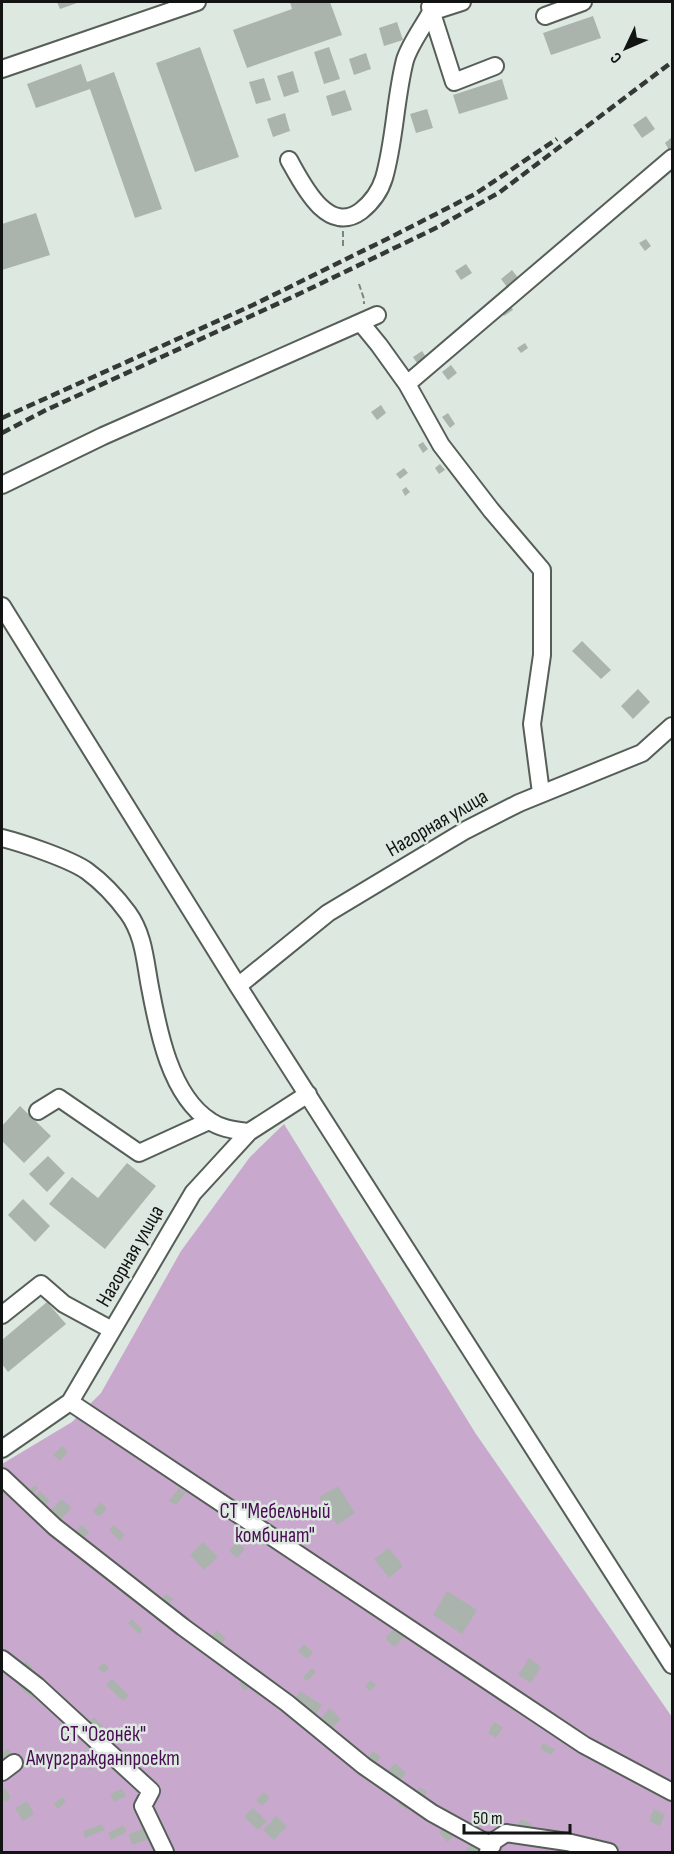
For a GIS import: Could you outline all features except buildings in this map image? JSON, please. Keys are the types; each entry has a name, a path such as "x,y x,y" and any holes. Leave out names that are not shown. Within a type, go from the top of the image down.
{"street":[{"path":"2,69 197,2"},
{"path":"429,7 462,2"},
{"path":"545,16 583,2"},
{"path":"429,7 454,82 495,66"},
{"path":"289,160 316,203 326,211 346,218 354,216 369,205 384,179 406,58 429,7"},
{"path":"407,384 672,158"},
{"path":"2,485 103,436 377,315"},
{"path":"361,323 380,345 407,384 441,446 542,570 542,655 532,724 542,793"},
{"path":"2,606 238,986 672,1665"},
{"name":"Нагорная улица","path":"238,986 328,913 466,830 542,793 642,753 672,726"},
{"path":"2,838 50,854 86,870 129,915 143,945 150,988 167,1061 187,1099 209,1121 227,1129 249,1132"},
{"name":"Нагорная улица","path":"2,1449 70,1402 193,1193 249,1132 308,1094"},
{"path":"38,1111 59,1098 140,1153 209,1121"},
{"path":"2,1315 41,1284 64,1304 112,1330"},
{"path":"70,1402 584,1745 672,1792"},
{"path":"2,1477 64,1534 183,1627 287,1703 364,1766 432,1813 490,1849 494,1841 506,1833 567,1842 609,1852"},
{"path":"2,1659 37,1686 151,1791 143,1806 165,1852"}],"path":[{"path":"359,284 364,298 361,323"}],"green space":[{"name":"СТ \"Мебельный комбинат\"","path":"284,1124 476,1434 672,1717 672,1852 2,1852 2,1464 72,1422 101,1393 181,1251 250,1157"}],"railway":[{"path":"2,433 46,410 301,293 438,227 500,192 672,62"},
{"path":"2,418 253,305 395,235 475,194 557,139"}],"park label":[{"name":"СТ \"Огонёк\" Амургражданпроект","path":"103,1746"}]}
